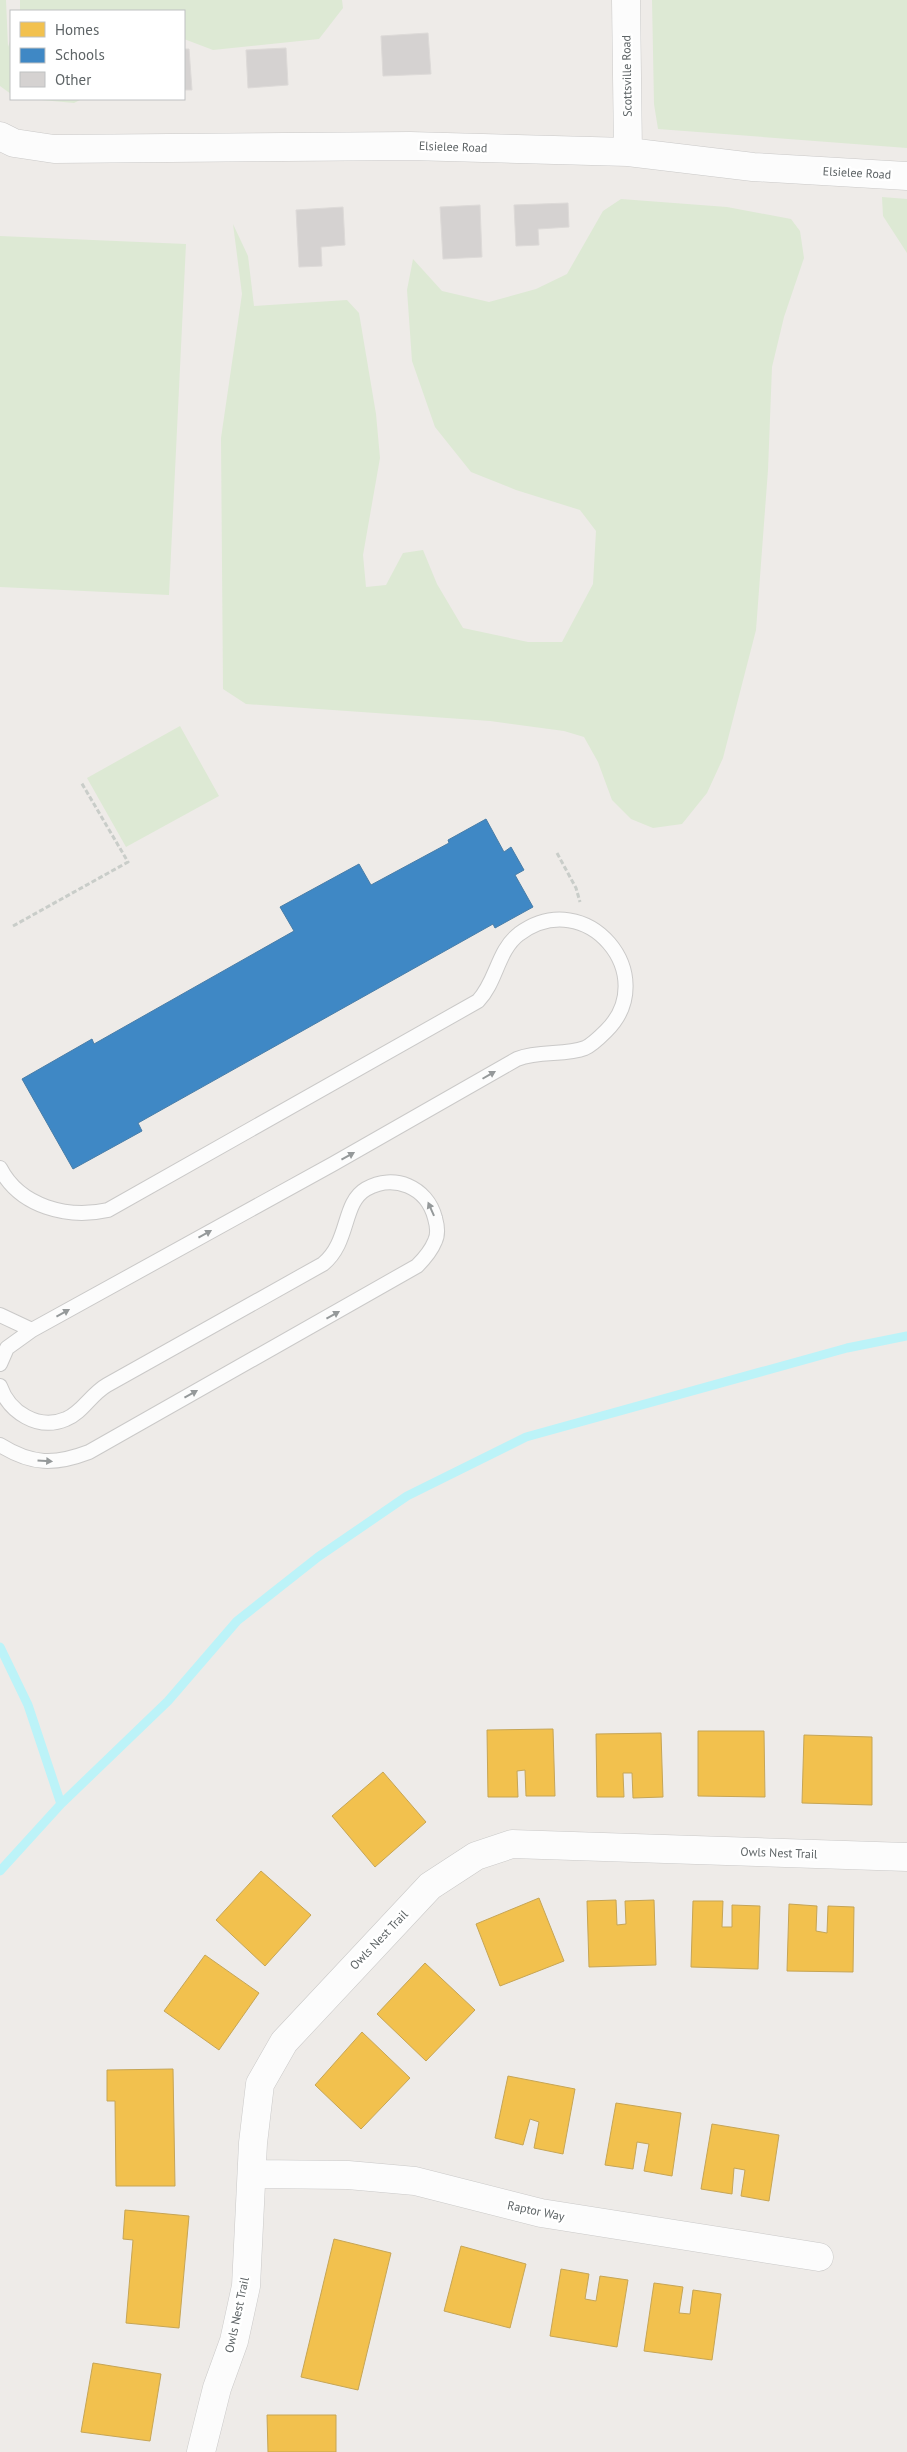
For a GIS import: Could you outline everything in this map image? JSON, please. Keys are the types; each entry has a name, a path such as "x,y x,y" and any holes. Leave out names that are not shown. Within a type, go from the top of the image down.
{"street":[{"name":"Scottsville Road","path":"626,0 628,152"},
{"name":"Elsielee Road","path":"0,136 14,143 54,149 410,146 628,152 753,167 907,176"},
{"name":"Owls Nest Trail","path":"201,2452 217,2388 234,2341 246,2286 252,2174 260,2084 284,2042 430,1886 476,1856 512,1844 907,1856"},
{"name":"Raptor Way","path":"252,2174 348,2176 415,2181 541,2213 819,2256"}],"lane":[{"path":"0,1168 5,1179 18,1192 40,1205 73,1213 88,1214 108,1210 478,1001 487,991 499,959 508,945 519,934 534,925 551,920 570,919 586,924 602,934 616,949 625,984 621,1007 614,1023 599,1038 585,1048 530,1054 518,1059 341,1160 32,1330 7,1348 0,1364"},
{"path":"0,1386 4,1398 15,1411 34,1421 66,1420 104,1387 323,1264 339,1247 356,1198 366,1190 382,1183 396,1182 410,1186 424,1195 432,1208 436,1224 436,1240 429,1253 417,1266 89,1452 55,1462 36,1461 18,1456 0,1445"},
{"path":"0,1315 32,1330"}],"path":[{"path":"12,926 128,862 81,782"},
{"path":"557,853 576,888 586,924"}],"green space":[{"path":"0,0 6,0 8,47 10,41 10,93 0,86"},
{"path":"20,0 342,0 343,8 319,39 213,50 185,39 185,10 20,10"},
{"path":"652,0 907,0 907,148 658,129 654,104"},
{"path":"42,100 80,100 74,103"},
{"path":"882,197 907,199 907,253 883,216"},
{"path":"621,199 727,207 791,219 800,231 804,258 784,317 772,367 768,470 756,630 723,758 707,793 682,824 653,828 631,819 612,800 598,762 584,737 564,731 490,721 246,704 223,689 221,438 242,294 233,224 248,256 254,306 347,300 359,313 376,414 380,458 363,555 366,587 386,585 403,553 423,550 437,584 463,628 528,642 562,642 593,584 596,531 580,510 516,490 471,472 435,427 412,361 407,290 413,259 442,291 489,302 536,289 567,274 603,211"},
{"path":"0,236 186,244 169,595 0,587"},
{"path":"180,726 219,796 126,847 87,778"}],"building: Homes":[{"path":"553,1729 555,1796 526,1796 525,1770 517,1771 518,1797 488,1797 487,1730"},
{"path":"698,1731 764,1731 765,1797 698,1796"},
{"path":"661,1733 663,1797 633,1798 632,1773 623,1773 624,1797 597,1797 596,1734"},
{"path":"804,1735 872,1737 872,1805 802,1803"},
{"path":"383,1772 426,1822 375,1867 332,1816"},
{"path":"261,1871 311,1915 265,1966 216,1920"},
{"path":"539,1898 564,1961 500,1986 476,1924"},
{"path":"616,1900 617,1925 626,1924 625,1901 654,1900 656,1965 589,1967 587,1901"},
{"path":"693,1901 723,1901 722,1927 732,1927 732,1905 760,1906 758,1969 691,1967"},
{"path":"789,1904 817,1906 816,1931 827,1933 828,1906 854,1907 853,1972 787,1971"},
{"path":"205,1955 259,1993 219,2050 164,2011"},
{"path":"425,1963 475,2010 426,2061 377,2014"},
{"path":"362,2032 410,2078 361,2129 315,2085"},
{"path":"173,2069 175,2186 116,2186 115,2101 107,2101 107,2070"},
{"path":"508,2076 575,2089 563,2154 534,2148 539,2122 530,2119 523,2145 495,2138"},
{"path":"616,2103 681,2113 672,2176 644,2171 649,2144 637,2142 633,2169 605,2165"},
{"path":"712,2124 779,2135 769,2201 741,2196 745,2170 734,2168 732,2194 701,2189"},
{"path":"125,2210 189,2216 179,2328 126,2323 133,2240 123,2239"},
{"path":"334,2239 391,2253 358,2390 301,2377"},
{"path":"461,2246 526,2264 510,2328 444,2311"},
{"path":"561,2269 589,2274 585,2299 596,2301 600,2276 628,2280 617,2347 550,2336"},
{"path":"654,2283 683,2287 679,2313 690,2314 693,2290 721,2294 712,2360 644,2351"},
{"path":"93,2363 161,2374 150,2441 81,2432"},
{"path":"267,2415 336,2415 336,2452 268,2452"}],"building: Schools":[{"path":"486,819 504,852 511,847 524,870 515,875 533,907 495,928 493,924 138,1123 142,1131 73,1169 22,1079 92,1039 94,1044 294,931 280,907 359,864 371,885 449,843 448,840"}],"building: Other":[{"path":"428,33 431,74 383,76 381,36"},
{"path":"286,48 288,85 248,88 246,50"},
{"path":"185,49 189,49 192,90 185,90"},
{"path":"568,203 569,227 538,229 539,245 516,246 514,205"},
{"path":"480,205 482,257 443,259 440,207"},
{"path":"343,207 345,245 321,247 322,266 299,267 296,210"}],"waterway":[{"path":"0,1871 61,1804 168,1701 237,1621 318,1557 407,1496 526,1437 847,1348 907,1336"},
{"path":"0,1647 28,1705 61,1804"}]}
